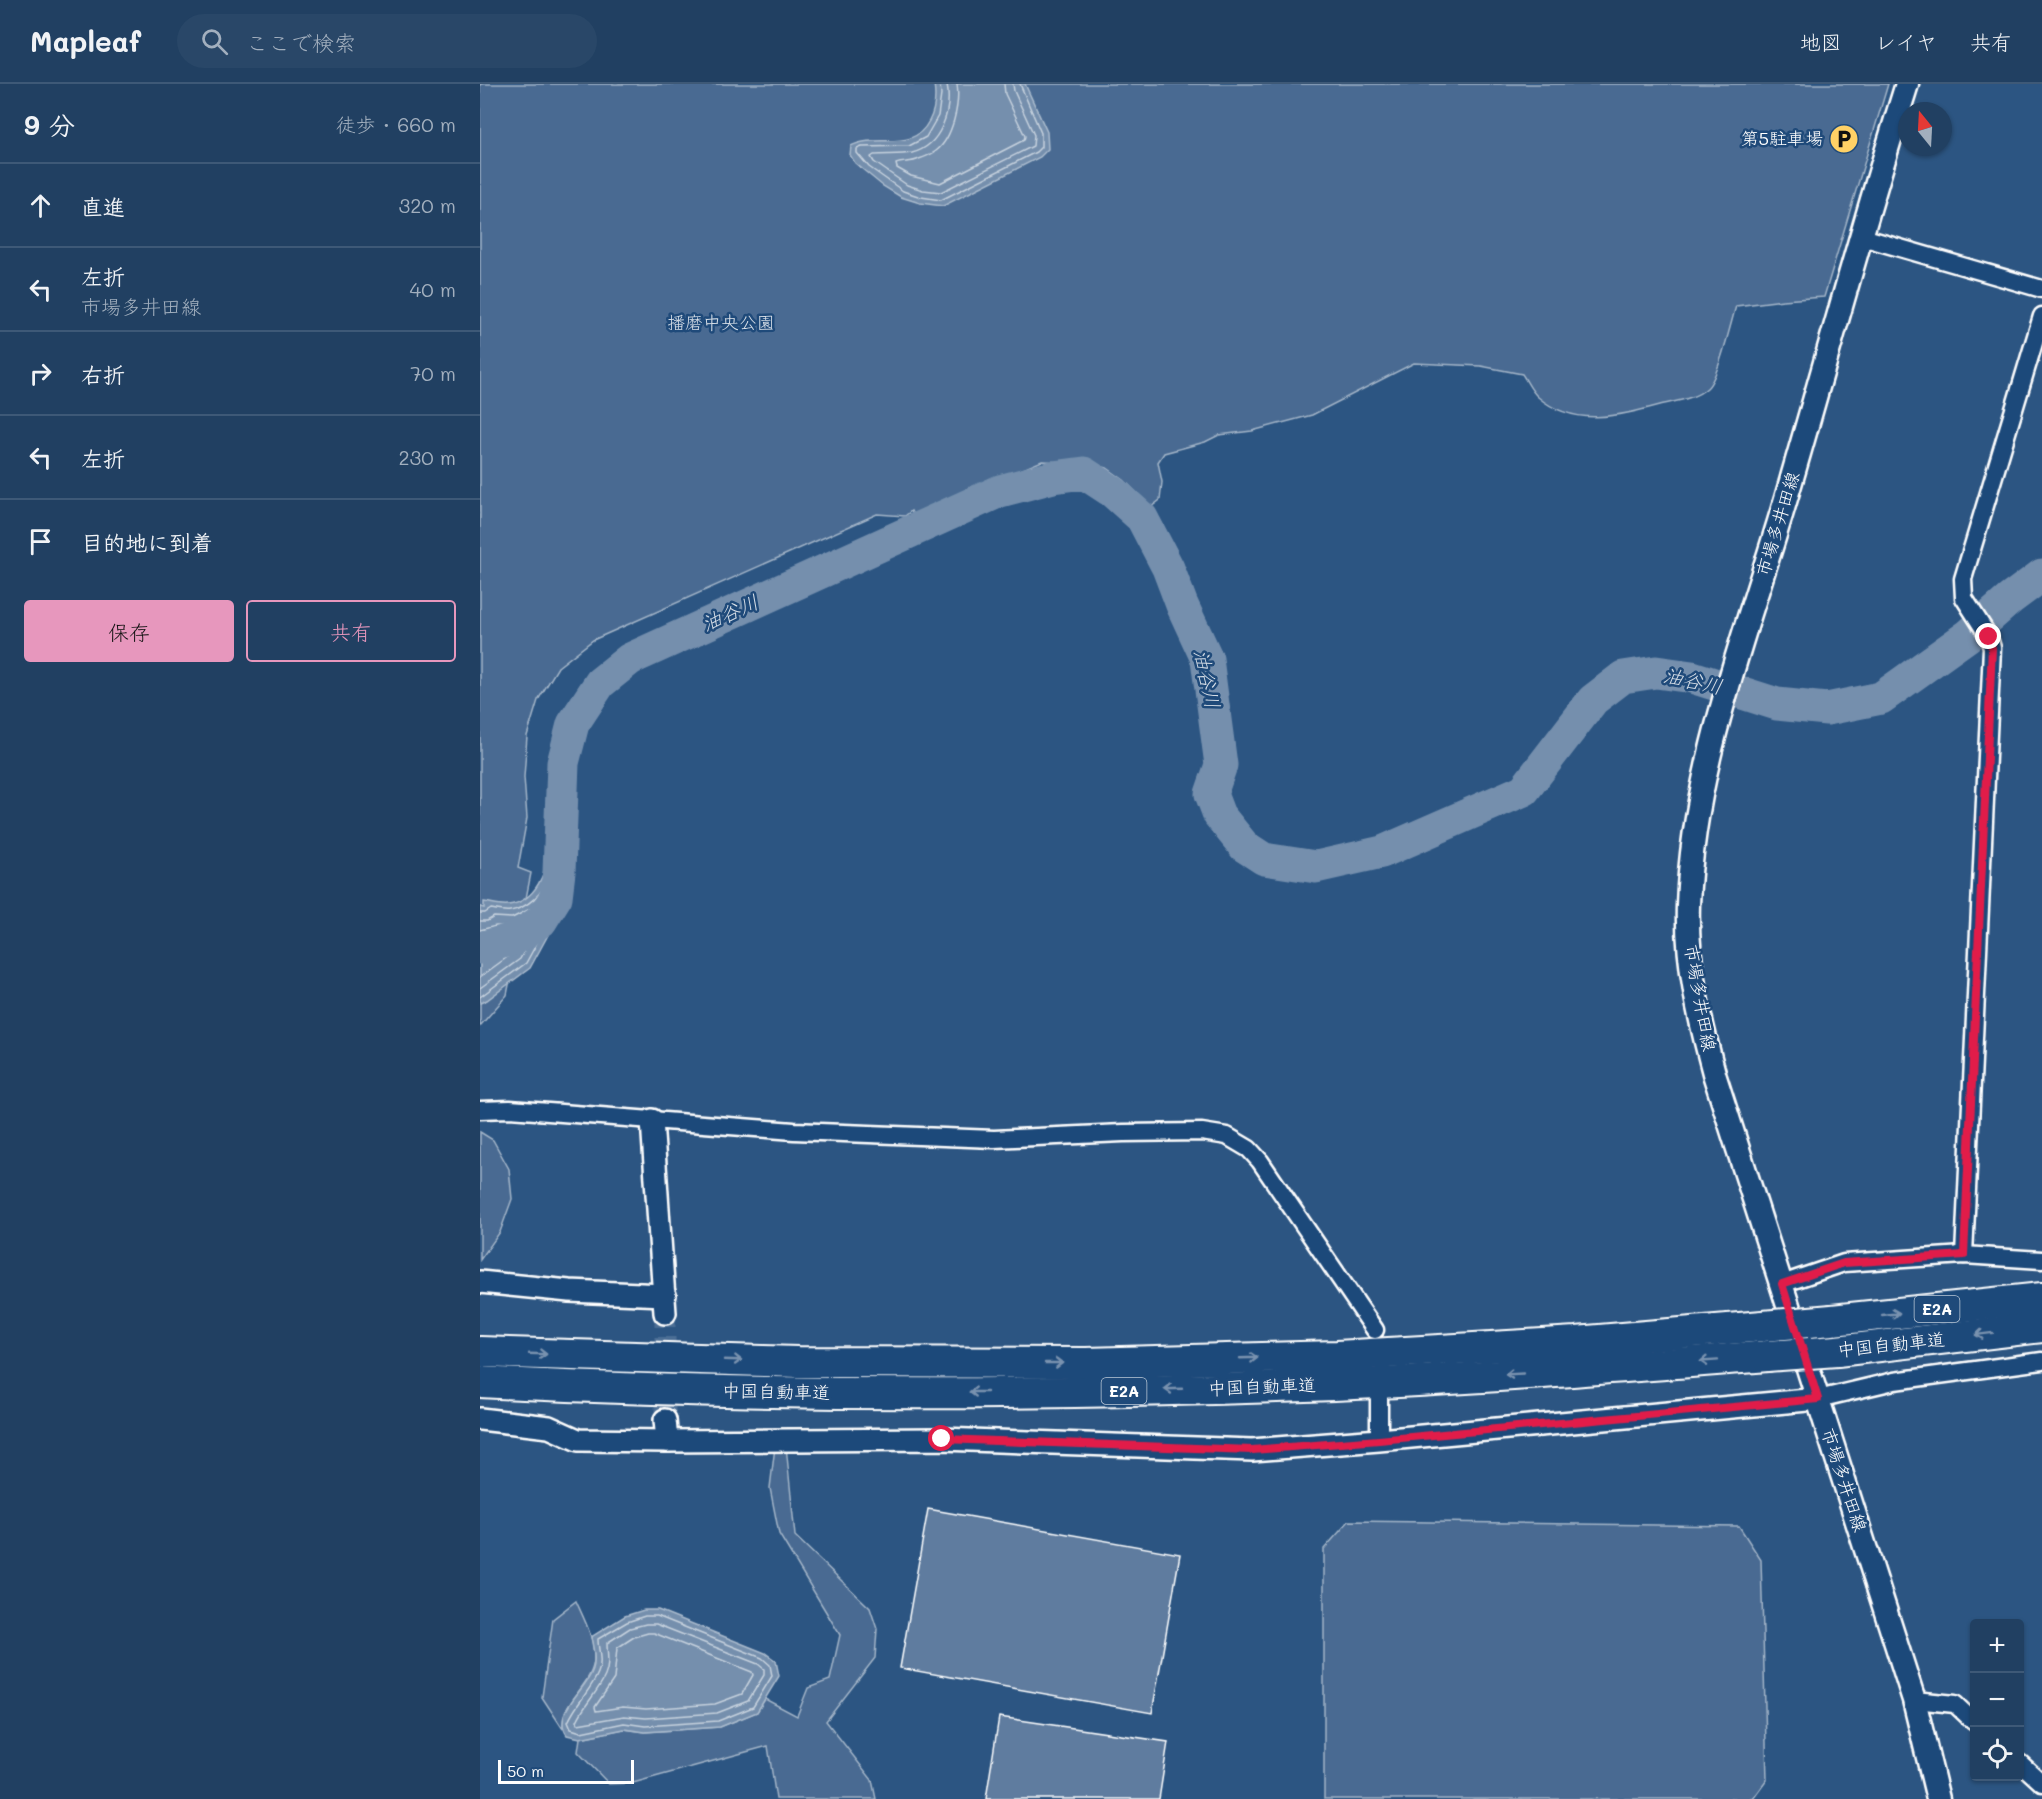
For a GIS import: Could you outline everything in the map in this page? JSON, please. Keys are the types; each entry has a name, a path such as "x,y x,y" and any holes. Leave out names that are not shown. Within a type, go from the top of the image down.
{"highway":[{"name":"中国自動車道","path":"480,1352 798,1362 1086,1363 1337,1356 1576,1342 1832,1320 2042,1298"},
{"name":"中国自動車道","path":"480,1382 790,1393 1082,1392 1358,1383 1581,1371 1837,1351 2042,1327"}],"main road":[{"name":"市場多井田線","path":"1907,84 1721,711 1703,782 1688,905 1691,965 1701,1023 1715,1077 1914,1700 1938,1799"}],"street":[{"path":"1862,237 2042,289"},
{"path":"1964,1255 1992,648 1989,637 1964,598 1963,579 2042,316"},
{"path":"480,1110 510,1109 794,1131 982,1138 1179,1132 1202,1132 1227,1136 1249,1149 1260,1161 1375,1330"},
{"path":"480,1282 665,1304 652,1120"},
{"path":"1782,1284 1844,1263 1964,1255 2042,1260"},
{"path":"480,1419 549,1427 578,1440 942,1439 1252,1450 1818,1399 1894,1381 2042,1361"},
{"path":"1379,1391 1379,1440"},
{"path":"665,1420 667,1441"},
{"path":"1914,1700 1955,1704 1970,1718"},
{"path":"2024,1767 2042,1783"}],"green space":[{"name":"播磨中央公園","path":"480,84 1888,84 1824,297 1736,306 1715,374 1707,388 1697,395 1629,413 1597,417 1582,416 1552,407 1538,397 1522,374 1481,366 1414,363 1312,415 1252,431 1219,435 1205,442 1164,453 1158,462 1162,482 1160,500 1151,507 1124,480 1107,468 1089,463 1042,461 913,515 911,511 905,516 877,514 593,640 558,667 538,700 527,736 524,777 527,818 518,868 531,873 507,995 480,1026"},
{"path":"480,1132 493,1140 509,1169 512,1199 500,1232 480,1260"},
{"path":"786,1446 795,1536 870,1608 877,1629 875,1658 826,1721 872,1780 876,1799 776,1799 768,1746 633,1783 609,1784 578,1752 580,1738 624,1729 645,1732 720,1727 757,1712 765,1699 797,1716 808,1688 830,1680 840,1635 779,1534 770,1488 775,1447"},
{"path":"1349,1521 1739,1526 1761,1560 1767,1780 1753,1799 1324,1799 1324,1549"},
{"path":"576,1601 591,1637 594,1659 588,1677 566,1710 563,1729 542,1697 553,1619"}],"water":[{"path":"934,84 1025,84 1047,132 1048,149 1040,157 943,206 920,203 901,197 883,186 855,163 850,155 851,146 861,142 904,140 922,131 933,112"},
{"path":"554,838 563,897 548,935 530,968 480,1003 480,907 484,908 484,902 508,905 528,896 541,879"},
{"path":"644,1610 658,1610 765,1653 776,1661 779,1676 757,1712 720,1727 645,1732 624,1729 580,1738 567,1735 563,1726 563,1718 572,1701 590,1677 594,1665 591,1637 625,1616"}],"building":[{"path":"928,1509 1180,1554 1152,1713 900,1668"},
{"path":"999,1717 1168,1742 1159,1799 986,1799"}],"waterway":[{"name":"油谷川","path":"480,948 514,939 541,921 556,897 563,763 573,724 600,683 630,659 1000,491 1053,477 1084,473 1113,492 1142,518 1168,568 1207,659 1221,765 1211,794 1219,815 1244,846 1264,859 1316,867 1382,852 1524,790 1593,700 1623,677 1656,672 1692,677 1777,704 1827,709 1881,698 1969,635 2042,575"}],"tunnel":[{"path":"665,1313 665,1420"}],"place":[{"name":"第5駐車場","path":"1844,139"}],"route":[{"path":"942,1439 1252,1450 1818,1399 1782,1284 1844,1263 1964,1255 1992,648 1989,637"}]}
